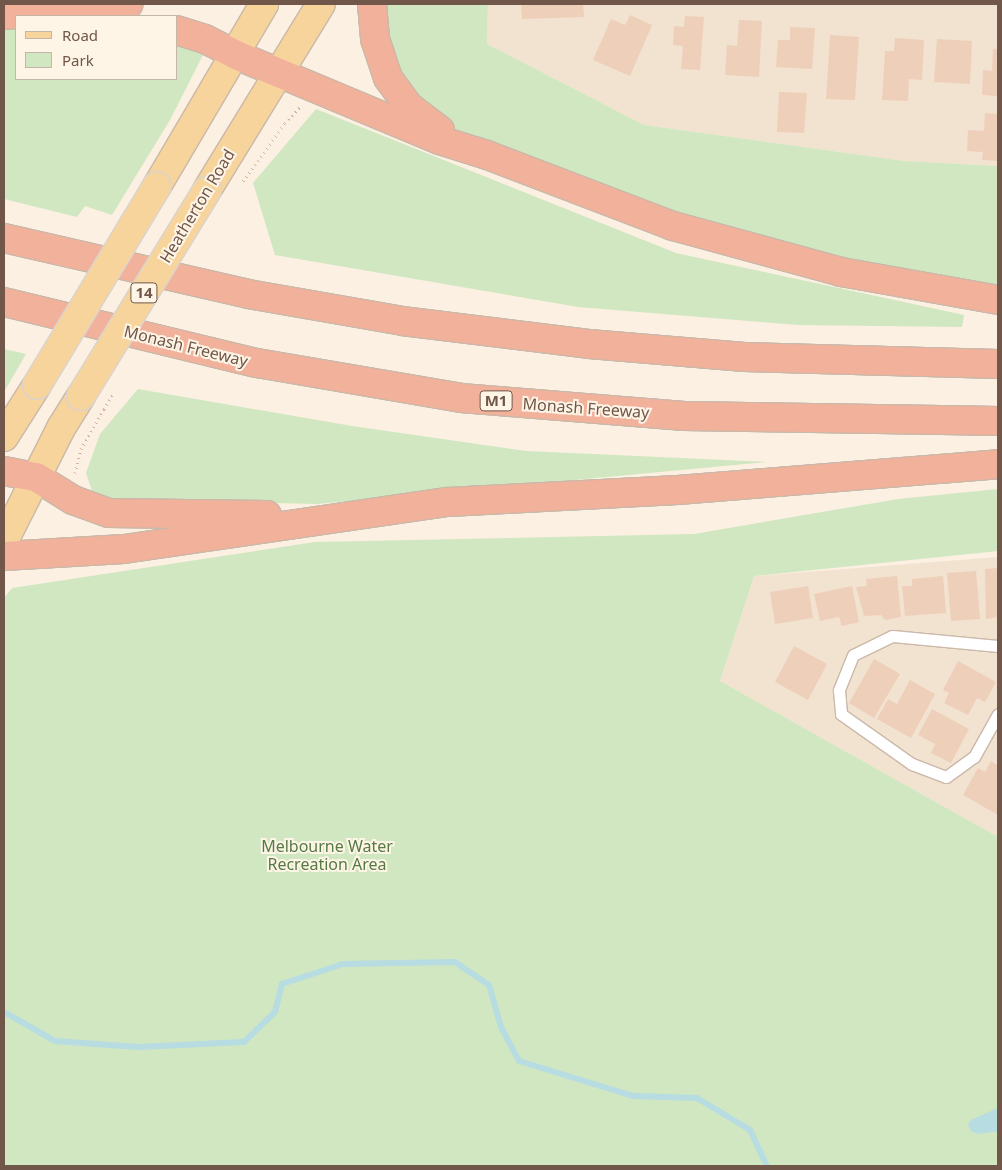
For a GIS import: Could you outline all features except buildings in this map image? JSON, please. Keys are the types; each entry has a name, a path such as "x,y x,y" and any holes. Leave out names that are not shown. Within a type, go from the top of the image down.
{"highway":[{"path":"26,15 129,4"},
{"path":"372,4 380,60 397,92 423,119 486,155"},
{"path":"178,31 205,39 236,55 439,140 486,155 618,206 726,242 841,272 998,300"},
{"path":"4,238 248,294 441,326 589,344 744,357 998,364"},
{"name":"Monash Freeway","path":"4,302 257,363 462,398 684,416 998,421"},
{"path":"4,556 124,549 448,502 678,490 998,464"},
{"path":"4,471 36,477 91,508 128,516 366,513"}],"main road":[{"path":"4,437 236,55 264,4"},
{"name":"Heatherton Road","path":"4,541 36,477 81,396 321,4"}],"lane":[{"path":"998,646 892,636 853,655 839,690 841,714 912,764 946,777 974,757 998,714"}],"path":[{"path":"242,183 285,122 305,103"},
{"path":"74,478 81,448 104,409"}],"shaded area":[{"path":"488,4 998,4 998,166 904,161 644,125 487,44"},
{"path":"998,557 998,837 720,681 754,576"}],"green space":[{"path":"385,4 488,4 487,44 644,125 904,161 998,166 998,287 865,268 697,224 462,134 425,107 400,74 391,52"},
{"path":"4,26 15,27 15,80 178,80 178,41 205,51 170,120 112,215 85,206 77,217 4,199"},
{"path":"316,109 676,253 964,315 962,327 798,325 578,307 275,255 253,183"},
{"path":"4,349 26,354 4,392"},
{"path":"138,389 352,426 526,451 767,462 317,504 107,499 92,491 86,473 100,434"},
{"name":"Melbourne Water Recreation Area","path":"998,489 998,551 754,576 720,681 998,837 998,1166 4,1166 4,598 12,588 315,542 694,534 898,499"}],"water":[{"path":"998,1108 998,1131 978,1134 971,1131 968,1125 971,1120"}],"waterway":[{"path":"4,1012 55,1041 138,1047 244,1042 275,1012 282,984 343,964 455,962 489,985 501,1027 519,1061 633,1096 697,1098 750,1130 767,1166"}]}
